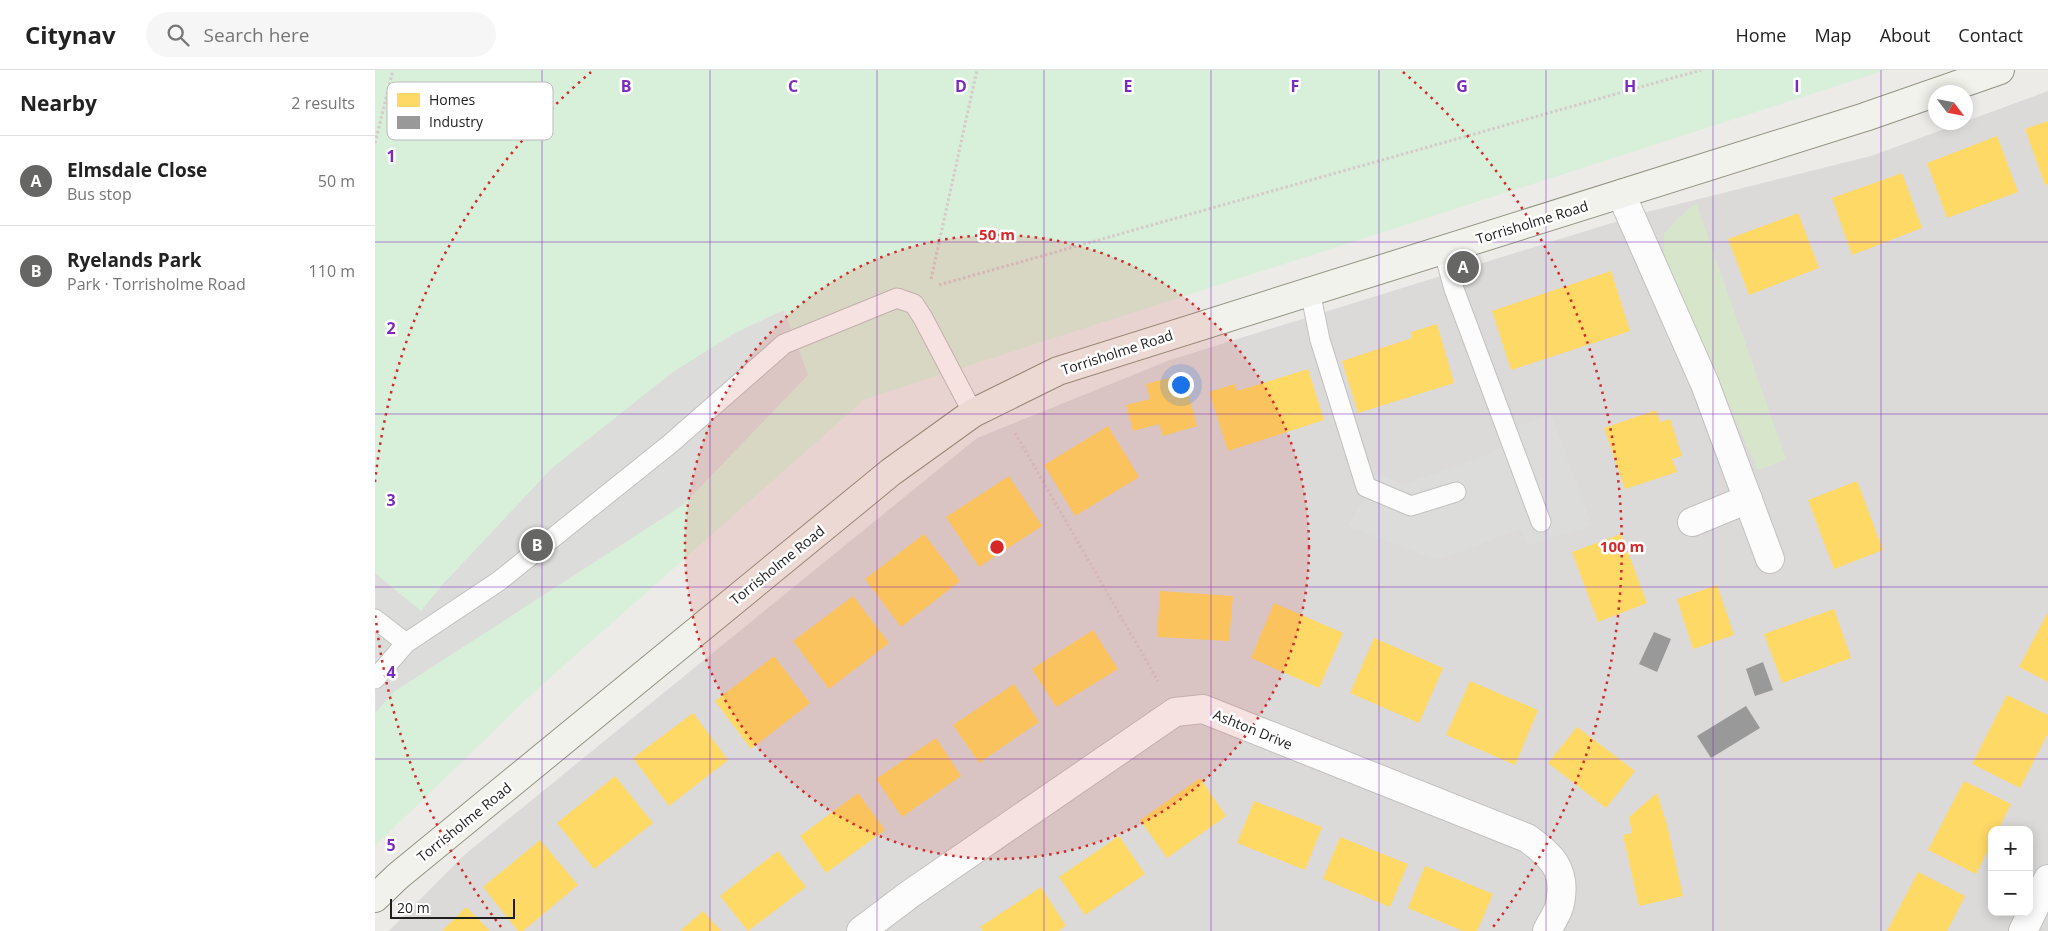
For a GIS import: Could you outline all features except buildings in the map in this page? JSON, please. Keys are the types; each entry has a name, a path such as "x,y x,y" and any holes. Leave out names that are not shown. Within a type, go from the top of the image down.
{"main road":[{"name":"Torrisholme Road","path":"375,898 398,876 883,478 985,407 1058,371 1865,117 2000,70"}],"street":[{"path":"1621,194 1705,384 1770,560"},
{"path":"1692,522 1748,498"},
{"name":"Ashton Drive","path":"861,931 910,894 1175,712 1203,709 1527,838 1545,850 1560,872 1560,903 1547,931"},
{"path":"2034,923 2048,879"}],"lane":[{"path":"1443,249 1453,289 1541,522"},
{"path":"1311,291 1320,340 1366,487 1411,506 1456,492"},
{"path":"375,679 406,643 499,581 670,444 784,344 897,298 913,304 985,407"},
{"path":"375,619 406,643"}],"path":[{"path":"929,288 977,70"},
{"path":"938,285 1701,70"},
{"path":"375,143 387,94"},
{"path":"985,407 1175,712"}],"shaded area":[{"path":"2048,91 2048,931 389,931 463,856 977,438 1170,360 1647,212 1871,156 1942,130 1973,130 1973,119"},
{"path":"784,310 808,375 683,505 395,691 375,713 375,573 421,611 443,584 552,468 673,372 735,333"},
{"path":"1551,414 1592,526 1528,545 1521,529 1437,560 1348,526 1379,473 1402,485 1493,453 1519,426"}],"green space":[{"path":"375,70 1886,70 865,399 535,691 375,846"},
{"path":"1696,203 1786,459 1758,470 1664,258 1664,234 1677,219"}],"place":[{"name":"Elmsdale Close","path":"1463,267"},
{"name":"Ryelands Park","path":"537,545"}]}
